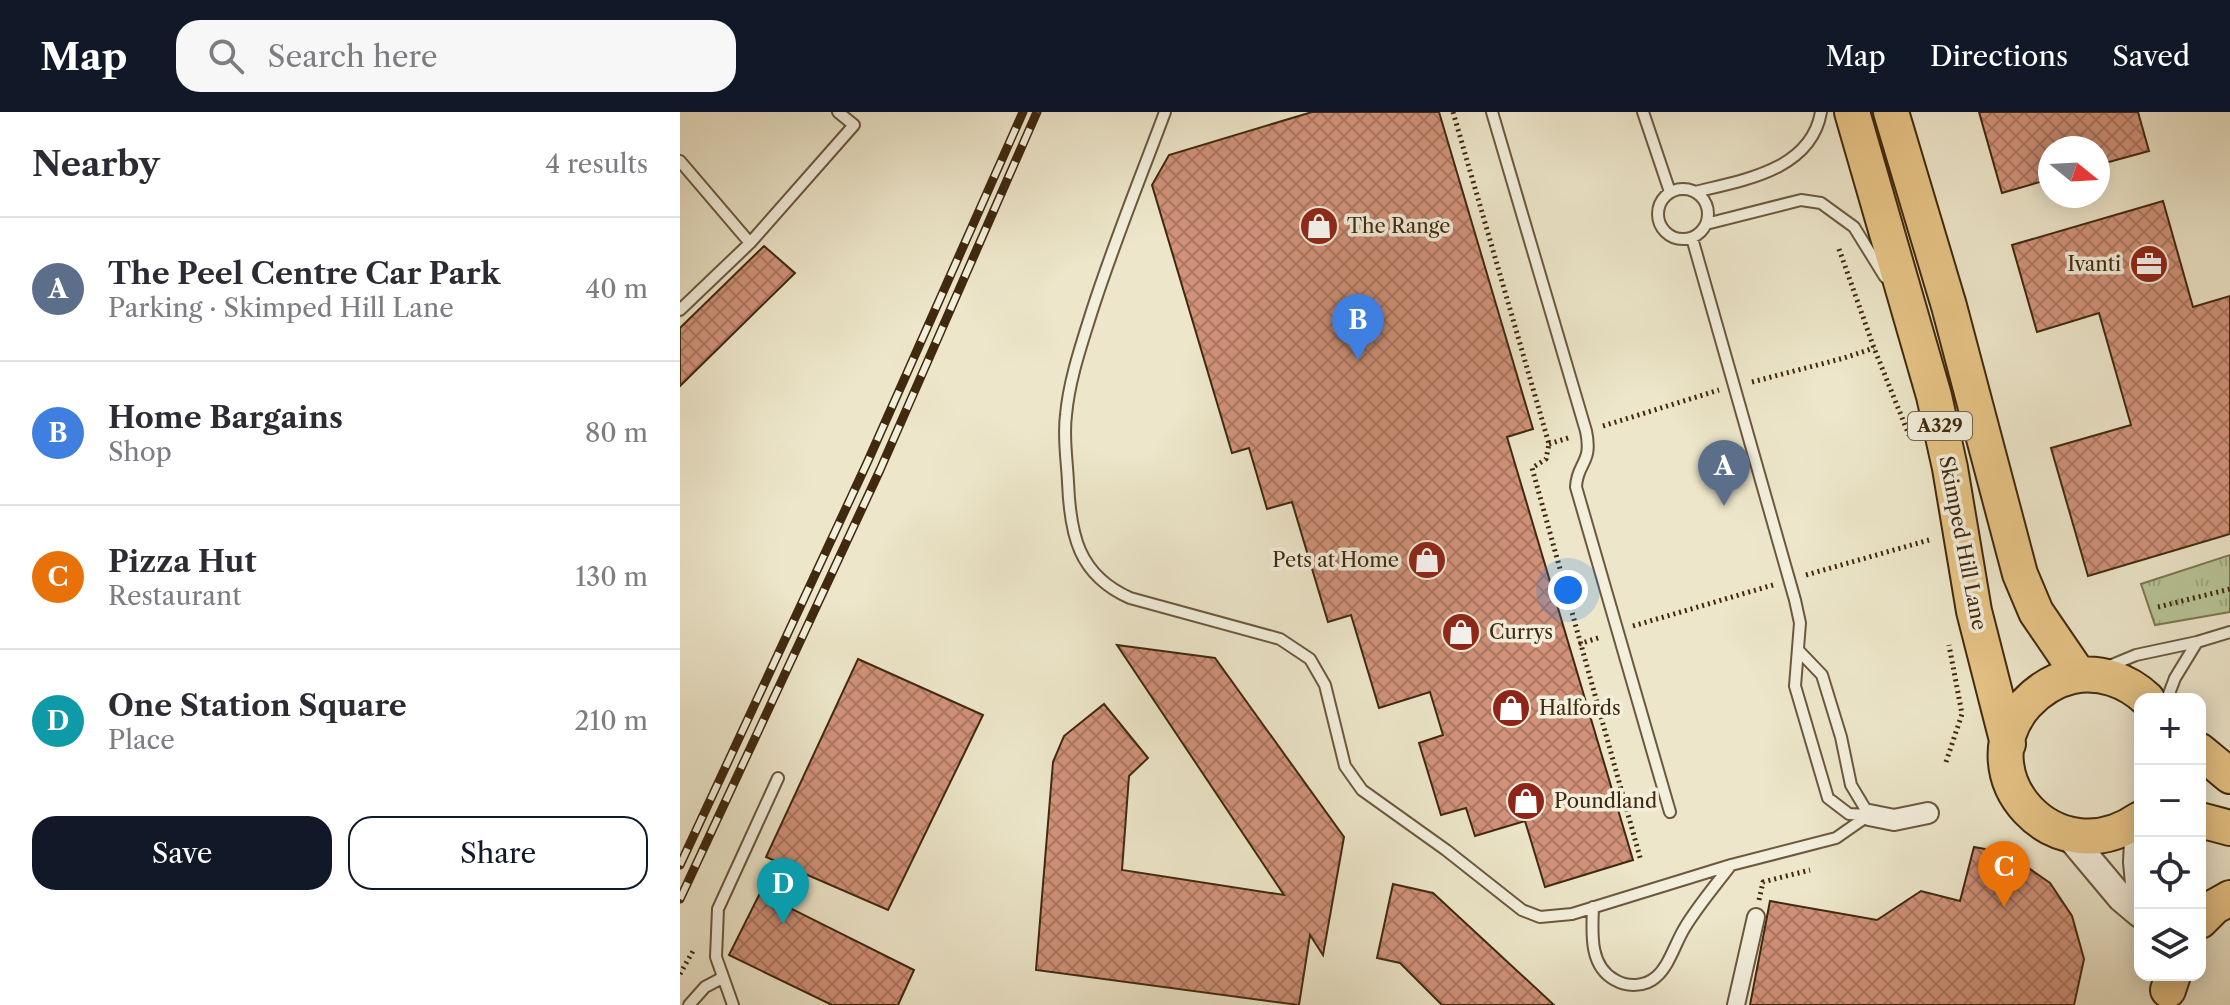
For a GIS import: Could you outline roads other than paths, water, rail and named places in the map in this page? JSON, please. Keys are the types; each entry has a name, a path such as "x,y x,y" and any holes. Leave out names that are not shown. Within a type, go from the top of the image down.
{"main road":[{"name":"Skimped Hill Lane","path":"1852,112 1914,322 1950,468 1974,611 2008,744 2010,777 2024,806 2048,827 2069,836"},
{"name":"Skimped Hill Lane","path":"1891,112 1949,306 2020,574 2036,612 2084,675"},
{"path":"2008,744 2016,719 2035,695 2060,680 2084,675 2119,680 2138,693"},
{"path":"2206,756 2230,776"},
{"path":"2206,822 2230,828"},
{"path":"2069,836 2103,837 2134,823"},
{"path":"2206,915 2230,898"}],"street":[{"path":"1869,815 1894,820 1928,813"},
{"path":"2069,836 2121,898 2134,909"},
{"path":"1736,1005 1756,917"}],"lane":[{"path":"680,310 750,243 854,125 838,112"},
{"path":"1165,112 1105,272 1084,336 1065,416 1069,506 1074,541 1098,578 1111,590 1130,598 1280,639 1297,649 1318,670 1325,685 1345,766 1362,790 1522,910 1540,917 1558,917 1731,865 1836,838 1869,815"},
{"path":"1492,112 1586,431 1589,454 1577,477 1576,487 1670,812"},
{"path":"1643,112 1670,192"},
{"path":"1695,192 1784,166 1806,146 1819,127 1821,112"},
{"path":"680,161 750,243"},
{"path":"1706,224 1708,209 1695,192 1682,189 1670,192 1659,203 1657,218 1660,225 1677,239 1692,238 1706,224 1801,200 1821,203 1854,227 1914,322"},
{"path":"1692,238 1790,580 1800,623 1795,686 1828,798 1849,814 1869,815"},
{"path":"2084,675 2136,655 2230,632"},
{"path":"2169,693 2197,642"},
{"path":"1799,651 1822,675 1841,737 1851,785 1869,815"},
{"path":"733,1005 716,957 718,909 778,778"},
{"path":"1593,907 1592,942 1603,970 1618,982 1636,985 1647,982 1663,968 1685,927 1731,865"},
{"path":"689,1005 705,987 722,978"}],"railway":[{"path":"680,865 867,463 1023,112"},
{"path":"680,899 880,470 1037,112"}],"place":[{"name":"The Range","path":"1319,226"},
{"name":"Ivanti","path":"2149,264"},
{"name":"Home Bargains","path":"1358,360"},
{"name":"The Peel Centre Car Park","path":"1724,506"},
{"name":"Pets at Home","path":"1427,560"},
{"name":"Currys","path":"1461,632"},
{"name":"Halfords","path":"1511,708"},
{"name":"Poundland","path":"1526,801"},
{"name":"Pizza Hut","path":"2004,907"},
{"name":"One Station Square","path":"783,924"}]}
